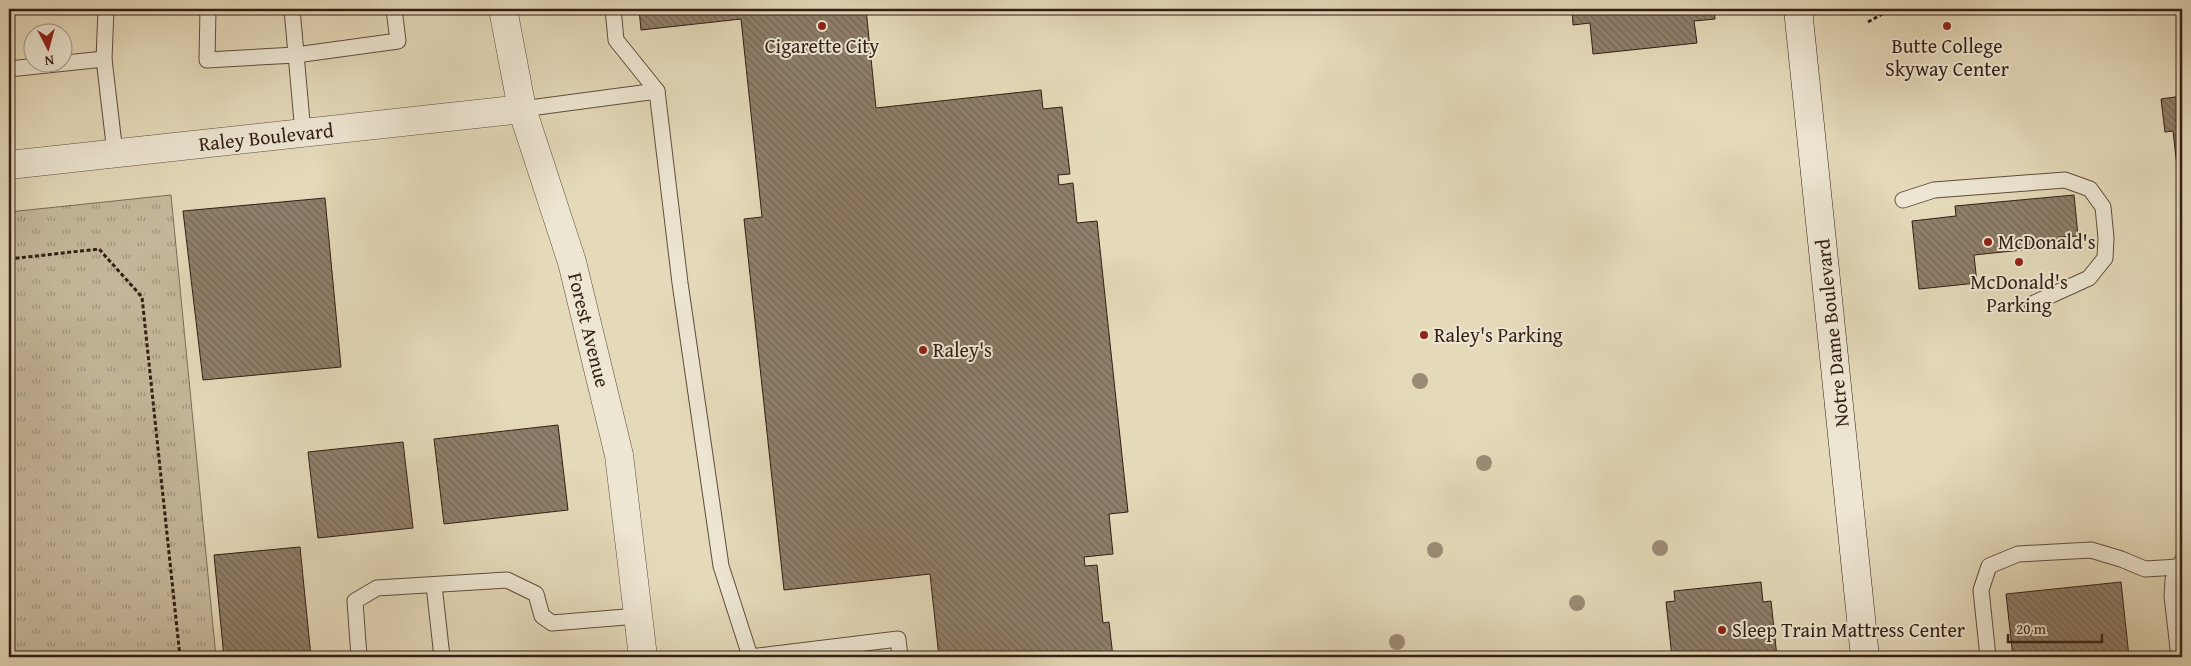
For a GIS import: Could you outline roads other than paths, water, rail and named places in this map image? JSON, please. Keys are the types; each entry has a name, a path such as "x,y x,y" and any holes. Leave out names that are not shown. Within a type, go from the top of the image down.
{"street":[{"name":"Forest Avenue","path":"503,9 522,110 572,262 619,455 643,657"},
{"name":"Notre Dame Boulevard","path":"1798,9 1865,657"},
{"name":"Raley Boulevard","path":"9,165 522,110"}],"lane":[{"path":"106,9 104,58 115,153"},
{"path":"208,9 207,60 296,54 398,41 394,9"},
{"path":"292,9 303,133"},
{"path":"613,9 616,40 657,91 680,283 721,566 750,657 898,639 900,657"},
{"path":"9,69 104,58"},
{"path":"522,110 657,91"},
{"path":"1903,200 1934,190 2066,180 2090,189 2103,207 2106,238 2105,258 2089,278 2032,304"},
{"path":"1988,657 1981,590 1989,566 2018,554 2091,550 2145,569 2180,563"},
{"path":"2178,657 2172,596 2173,580 2180,563"},
{"path":"359,657 355,601 377,588 507,580 536,594 542,616 552,623 638,616"},
{"path":"434,585 442,657"}],"place":[{"name":"Cigarette City","path":"822,26"},
{"name":"Butte College Skyway Center","path":"1947,26"},
{"name":"McDonald's","path":"1988,242"},
{"name":"McDonald's Parking","path":"2019,262"},
{"name":"Raley's Parking","path":"1424,335"},
{"name":"Raley's","path":"923,350"},
{"name":"Sleep Train Mattress Center","path":"1722,630"}]}
